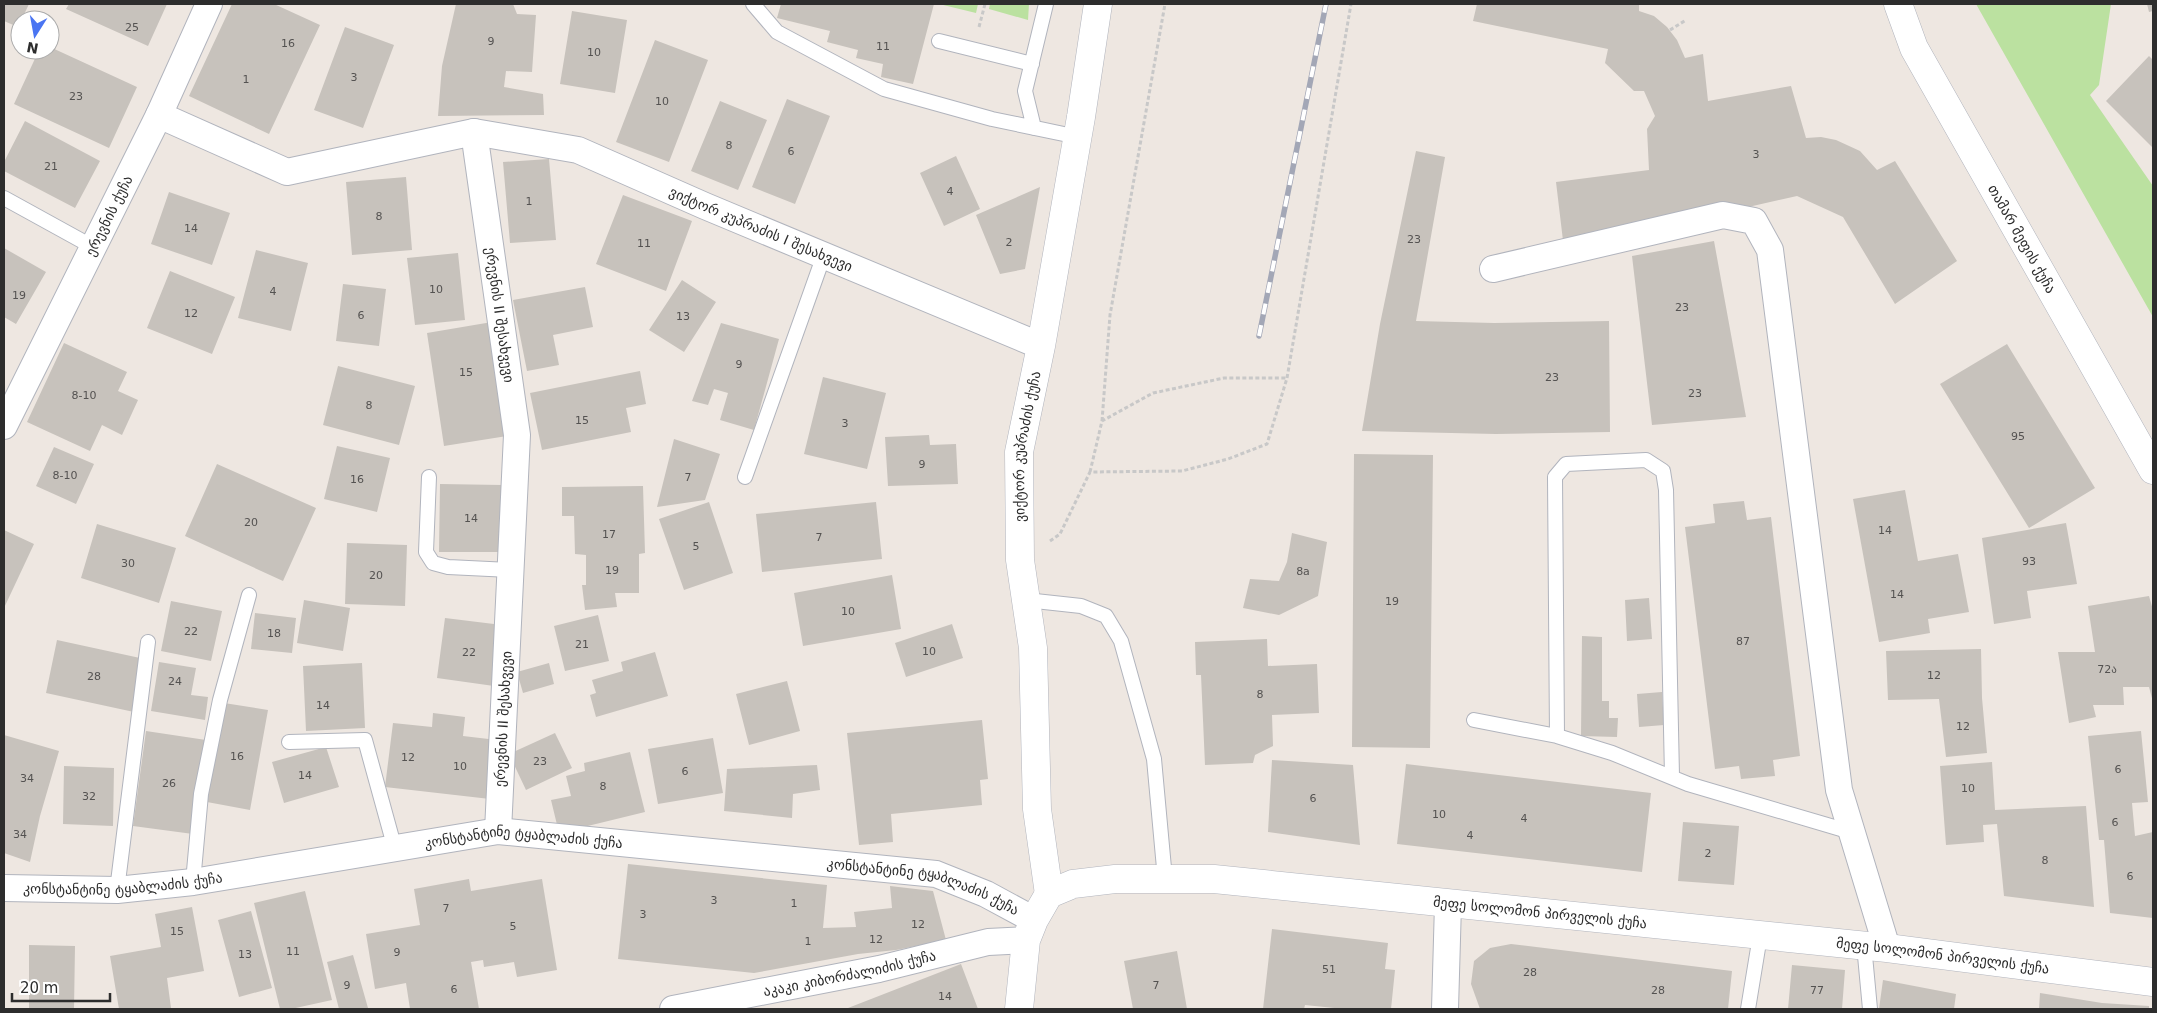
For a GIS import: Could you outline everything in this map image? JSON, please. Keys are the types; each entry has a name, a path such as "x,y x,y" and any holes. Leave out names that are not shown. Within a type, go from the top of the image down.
{"main road":[{"name":"ვიქტორ კუპრაძის ქუჩა","path":"1049,894 1037,809 1033,648 1020,560 1018,452 1041,346 1078,137 1098,4"},
{"name":"თამარ მეფის ქუჩა","path":"1898,4 1914,48 2153,470"},
{"name":"მეფე სოლომონ პირველის ქუჩა","path":"1049,894 1073,884 1115,879 1214,879 1760,936 1875,946 2153,982"},
{"path":"1019,1009 1030,930 1049,894"}],"street":[{"name":"ერევნის ქუჩა","path":"4,426 159,115 209,4"},
{"path":"159,115 287,172 474,132"},
{"name":"ვიქტორ კუპრაძის I შესახვევი","path":"474,132 578,150 1041,346"},
{"name":"ერევნის II შესახვევი","path":"474,132 516,435 498,831"},
{"path":"1493,269 1723,215 1754,221 1770,250 1839,790 1851,832 1875,946"},
{"name":"კონსტანტინე ტყაბლაძის ქუჩა","path":"4,888 117,890 193,882 498,831 936,874 986,894 1030,930"},
{"path":"1445,1009 1448,904"},
{"name":"აკაკი კიბორძალიძის ქუჩა","path":"673,1009 879,969 1030,930"}],"lane":[{"path":"753,4 777,32 884,90 992,119 1078,137"},
{"path":"1034,128 1025,90 1046,4"},
{"path":"939,41 1032,64"},
{"path":"4,198 93,247"},
{"path":"745,478 824,255"},
{"path":"1557,736 1555,477 1566,464 1646,460 1663,472 1666,490 1672,776"},
{"path":"429,477 426,552 433,563 448,567 510,570"},
{"path":"193,882 201,794 220,700 249,595"},
{"path":"1026,600 1081,606 1106,616 1121,641 1154,759 1165,879"},
{"path":"117,890 148,642"},
{"path":"1474,720 1557,736 1612,753 1688,784 1851,832"},
{"path":"288,742 365,740 395,848"},
{"path":"1748,1009 1760,936"},
{"path":"1870,1009 1875,946"}],"path":[{"path":"982,13 985,4"},
{"path":"1020,560 1060,534 1090,472 1102,421 1110,314 1165,4"},
{"path":"1090,472 1182,470 1228,459 1267,444 1287,378 1351,4"},
{"path":"1670,30 1686,20"},
{"path":"1102,421 1154,393 1224,378 1287,378"}],"green space":[{"path":"939,4 978,4 976,13"},
{"path":"990,4 1029,4 1028,20 989,9"},
{"path":"1976,4 2111,4 2099,85 2090,95 2153,186 2153,317"}],"building":[{"path":"4,4 29,4 26,10 10,10 10,24 4,21"},
{"path":"69,4 167,4 148,46 66,9"},
{"path":"232,4 274,4 320,25 269,134 189,96"},
{"path":"456,4 513,4 517,14 536,15 532,72 506,71 504,87 543,94 544,115 438,116 442,66"},
{"path":"781,4 934,4 913,84 881,77 883,64 856,58 858,50 827,42 830,31 777,18"},
{"path":"1477,4 1639,4 1639,11 1654,16 1667,27 1677,40 1685,58 1703,54 1708,101 1791,86 1806,138 1821,137 1836,140 1860,151 1877,170 1895,161 1957,261 1895,304 1843,217 1797,196 1564,249 1556,182 1649,170 1647,129 1655,116 1644,91 1634,91 1605,63 1608,49 1473,21"},
{"path":"2147,4 2153,4 2153,11 2149,12"},
{"path":"572,11 627,20 615,93 560,84"},
{"path":"345,27 394,45 363,128 314,110"},
{"path":"655,40 708,60 669,162 616,142"},
{"path":"60,52 137,87 109,148 14,104 34,60 60,60"},
{"path":"2149,56 2153,60 2153,148 2106,101"},
{"path":"787,99 830,116 795,204 752,187"},
{"path":"720,101 767,120 738,190 691,171"},
{"path":"25,121 100,161 75,208 4,171 4,162"},
{"path":"1416,151 1445,157 1416,321 1494,323 1609,321 1610,432 1496,434 1362,431 1380,324"},
{"path":"956,156 980,209 944,226 920,173"},
{"path":"549,159 556,240 510,243 503,162"},
{"path":"406,177 412,250 352,255 346,182"},
{"path":"1040,187 1025,269 1000,274 976,215"},
{"path":"169,192 230,213 212,265 151,244"},
{"path":"623,195 692,221 666,291 596,264"},
{"path":"1714,241 1746,417 1652,425 1632,256"},
{"path":"4,248 46,272 16,324 4,317"},
{"path":"256,250 308,263 291,331 238,318"},
{"path":"458,253 465,320 415,325 407,258"},
{"path":"170,271 235,297 212,354 147,328"},
{"path":"682,280 716,302 684,352 649,330"},
{"path":"343,284 386,289 379,346 336,341"},
{"path":"585,287 593,327 553,335 559,365 527,371 513,300"},
{"path":"492,322 507,436 444,446 427,333"},
{"path":"721,323 779,339 754,430 720,420 728,393 714,389 708,405 692,401"},
{"path":"64,343 127,372 118,391 138,400 122,435 102,425 90,451 27,422"},
{"path":"2007,344 2095,488 2029,528 1940,384"},
{"path":"338,366 415,386 399,445 323,425"},
{"path":"640,371 646,404 626,408 631,432 542,450 530,393"},
{"path":"823,377 886,393 867,469 804,454"},
{"path":"929,435 930,445 956,444 958,484 888,486 885,437"},
{"path":"674,439 720,454 705,500 657,507"},
{"path":"337,446 390,458 377,512 324,499"},
{"path":"54,447 94,464 76,504 36,486"},
{"path":"1354,454 1433,455 1430,748 1352,747"},
{"path":"217,464 316,508 283,581 185,536"},
{"path":"440,484 502,485 502,552 439,552"},
{"path":"643,486 645,553 639,554 639,593 615,593 617,607 585,610 582,585 586,585 586,555 575,554 574,516 562,516 562,487"},
{"path":"1905,490 1918,561 1958,554 1969,612 1928,619 1930,633 1879,642 1853,499"},
{"path":"1744,501 1747,520 1771,517 1800,756 1773,760 1775,776 1741,779 1739,766 1715,769 1685,527 1715,523 1713,504"},
{"path":"709,502 733,573 684,590 659,519"},
{"path":"876,502 882,559 762,572 756,514"},
{"path":"2066,523 2077,584 2027,591 2031,618 1994,624 1982,538"},
{"path":"97,524 176,548 159,603 81,578"},
{"path":"4,530 34,544 4,608"},
{"path":"1292,533 1327,542 1318,596 1279,615 1243,608 1250,579 1279,581 1287,562"},
{"path":"347,543 407,545 405,606 345,604"},
{"path":"892,575 901,629 803,646 794,593"},
{"path":"2149,596 2153,610 2153,702 2149,687 2123,687 2124,705 2093,705 2096,717 2069,723 2058,652 2095,652 2088,606"},
{"path":"1649,598 1652,639 1627,641 1625,600"},
{"path":"304,600 350,608 343,651 297,643"},
{"path":"171,601 222,611 211,661 161,651"},
{"path":"255,613 296,618 292,653 251,649"},
{"path":"598,615 609,661 565,671 554,626"},
{"path":"445,618 502,625 494,686 437,678"},
{"path":"952,624 963,658 906,677 895,643"},
{"path":"1582,636 1602,637 1602,701 1609,701 1609,718 1618,718 1617,737 1581,736"},
{"path":"1267,639 1268,666 1317,664 1319,713 1272,715 1273,746 1255,755 1253,763 1205,765 1201,675 1196,675 1195,642"},
{"path":"57,640 140,658 134,712 46,693"},
{"path":"1981,649 1982,698 1987,753 1946,757 1939,699 1888,700 1886,651"},
{"path":"655,652 668,696 596,717 590,695 596,693 592,680 623,671 621,662"},
{"path":"159,662 196,668 191,695 208,697 205,720 151,711"},
{"path":"362,663 365,728 306,731 303,666"},
{"path":"549,663 554,684 523,693 517,672"},
{"path":"787,681 800,731 749,745 736,694"},
{"path":"1662,692 1664,725 1639,727 1637,694"},
{"path":"224,703 268,710 250,810 207,802"},
{"path":"433,713 465,717 463,736 497,740 490,799 385,787 393,723 432,727"},
{"path":"982,720 988,779 980,780 982,805 891,814 893,842 859,845 847,733"},
{"path":"146,731 206,740 193,834 133,826"},
{"path":"2141,731 2148,802 2132,803 2135,836 2153,832 2153,918 2110,913 2104,840 2099,840 2088,736"},
{"path":"555,733 572,768 526,790 509,754"},
{"path":"4,735 59,751 40,816 30,862 4,853"},
{"path":"713,738 723,793 658,804 648,749"},
{"path":"326,747 339,787 284,803 272,762"},
{"path":"630,752 645,812 559,833 551,800 571,796 566,776 585,771 584,763"},
{"path":"1272,760 1353,765 1360,845 1268,832"},
{"path":"1992,762 1995,810 2086,806 2094,907 2004,896 1997,824 1983,825 1984,842 1946,845 1940,766"},
{"path":"1406,764 1651,793 1642,872 1397,844"},
{"path":"817,765 820,790 793,794 792,818 724,811 727,769"},
{"path":"64,766 114,768 113,826 63,824"},
{"path":"1683,822 1739,826 1734,885 1678,881"},
{"path":"628,864 827,885 823,928 856,927 854,912 892,908 890,886 933,891 946,940 754,973 618,959"},
{"path":"469,879 471,891 542,879 557,970 517,977 514,962 484,967 483,960 471,962 479,1009 410,1009 406,983 375,989 366,934 420,925 414,889"},
{"path":"305,891 332,1000 291,1009 280,1009 254,903"},
{"path":"192,907 204,971 167,978 171,1008 119,1009 110,956 161,947 155,914"},
{"path":"251,911 272,988 239,997 218,920"},
{"path":"1272,929 1388,943 1385,969 1395,970 1391,1009 1344,1009 1305,1005 1304,1009 1263,1009"},
{"path":"1511,944 1732,971 1728,1009 1480,1009 1471,984 1474,961 1490,948"},
{"path":"29,945 75,946 74,1009 29,1009"},
{"path":"1177,951 1187,1009 1133,1009 1124,961"},
{"path":"353,955 368,1008 339,1009 327,962"},
{"path":"961,964 978,1009 848,1009 848,1008"},
{"path":"1792,965 1845,970 1842,1009 1788,1009"},
{"path":"1883,980 1956,994 1954,1009 1879,1009"},
{"path":"2040,993 2102,1003 2149,1006 2149,1009 2039,1009"}],"railway":[{"path":"1259,336 1326,4"}]}
